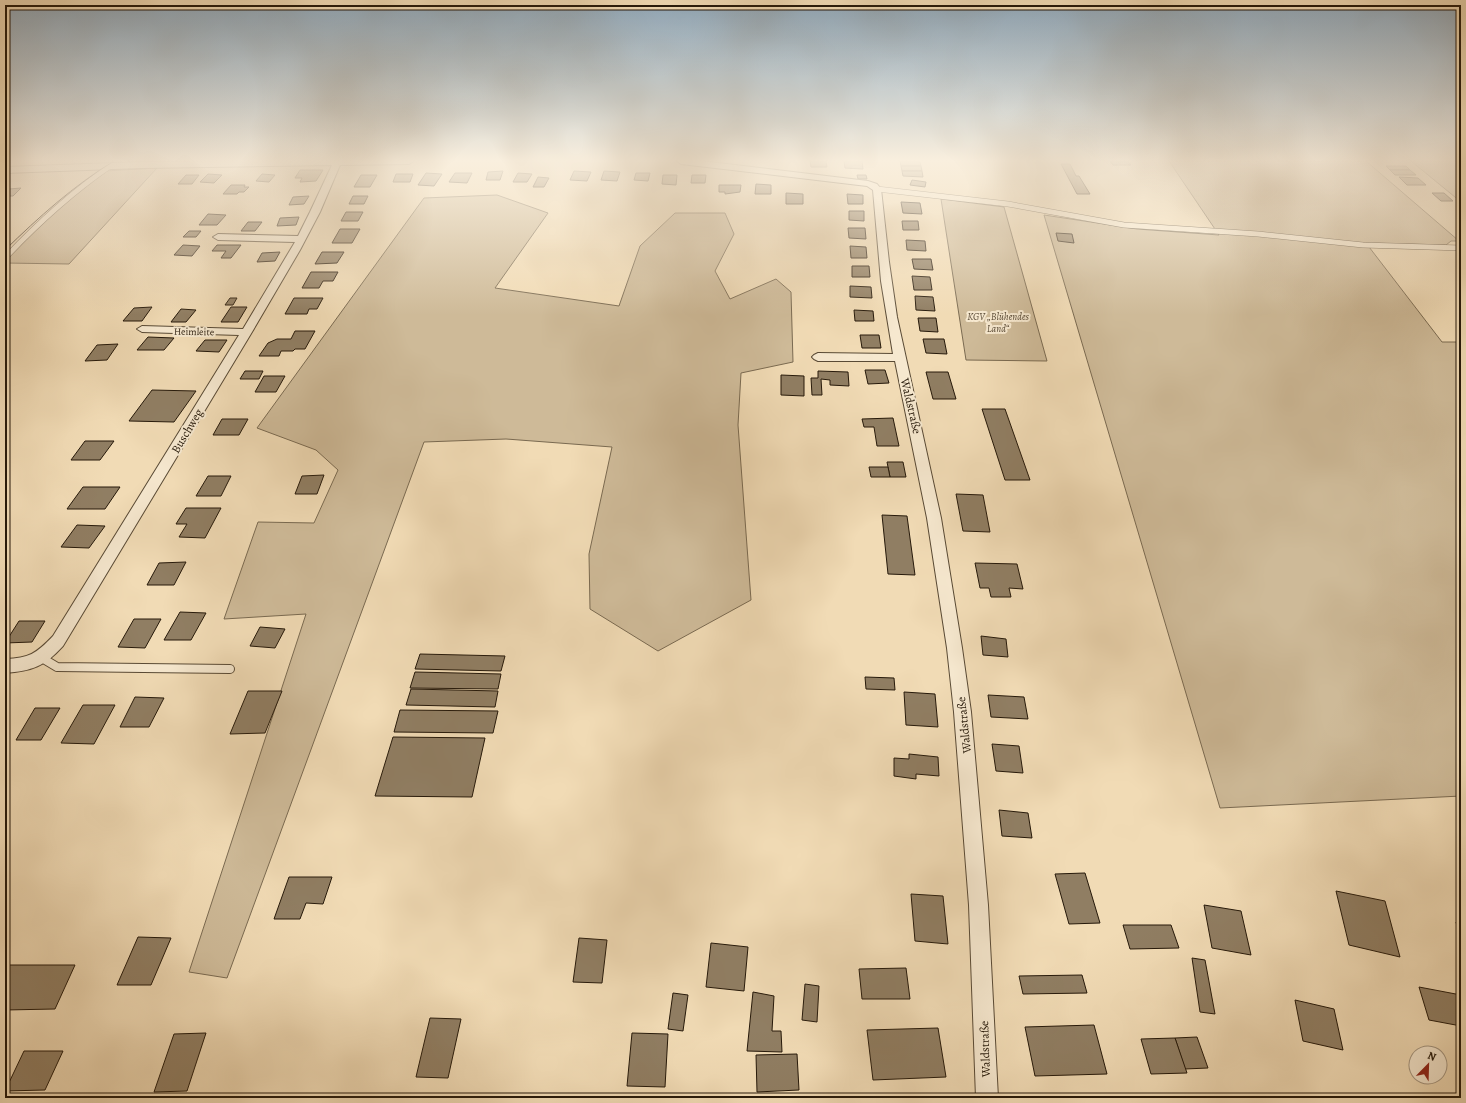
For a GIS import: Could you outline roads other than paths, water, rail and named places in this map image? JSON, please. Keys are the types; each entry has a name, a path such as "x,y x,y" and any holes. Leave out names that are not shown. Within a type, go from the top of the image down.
{"street":[{"name":"Buschweg","path":"5,666 23,665 42,658 58,641 246,332 301,239 313,212"},
{"name":"Waldstraße","path":"879,212 889,302 931,501 946,585 959,678 980,925 987,1098"},
{"path":"218,237 301,239"},
{"name":"Heimleite","path":"142,329 246,332"},
{"path":"818,358 900,358"}],"lane":[{"path":"5,258 30,230 49,212"},
{"path":"1055,212 1124,225 1258,234 1364,245 1461,248"},
{"path":"42,658 57,667 230,669"}],"tram line":[{"path":"5,250 46,212"}],"park label":[{"name":"KGV „Blühendes Land“","path":"998,322"}]}
